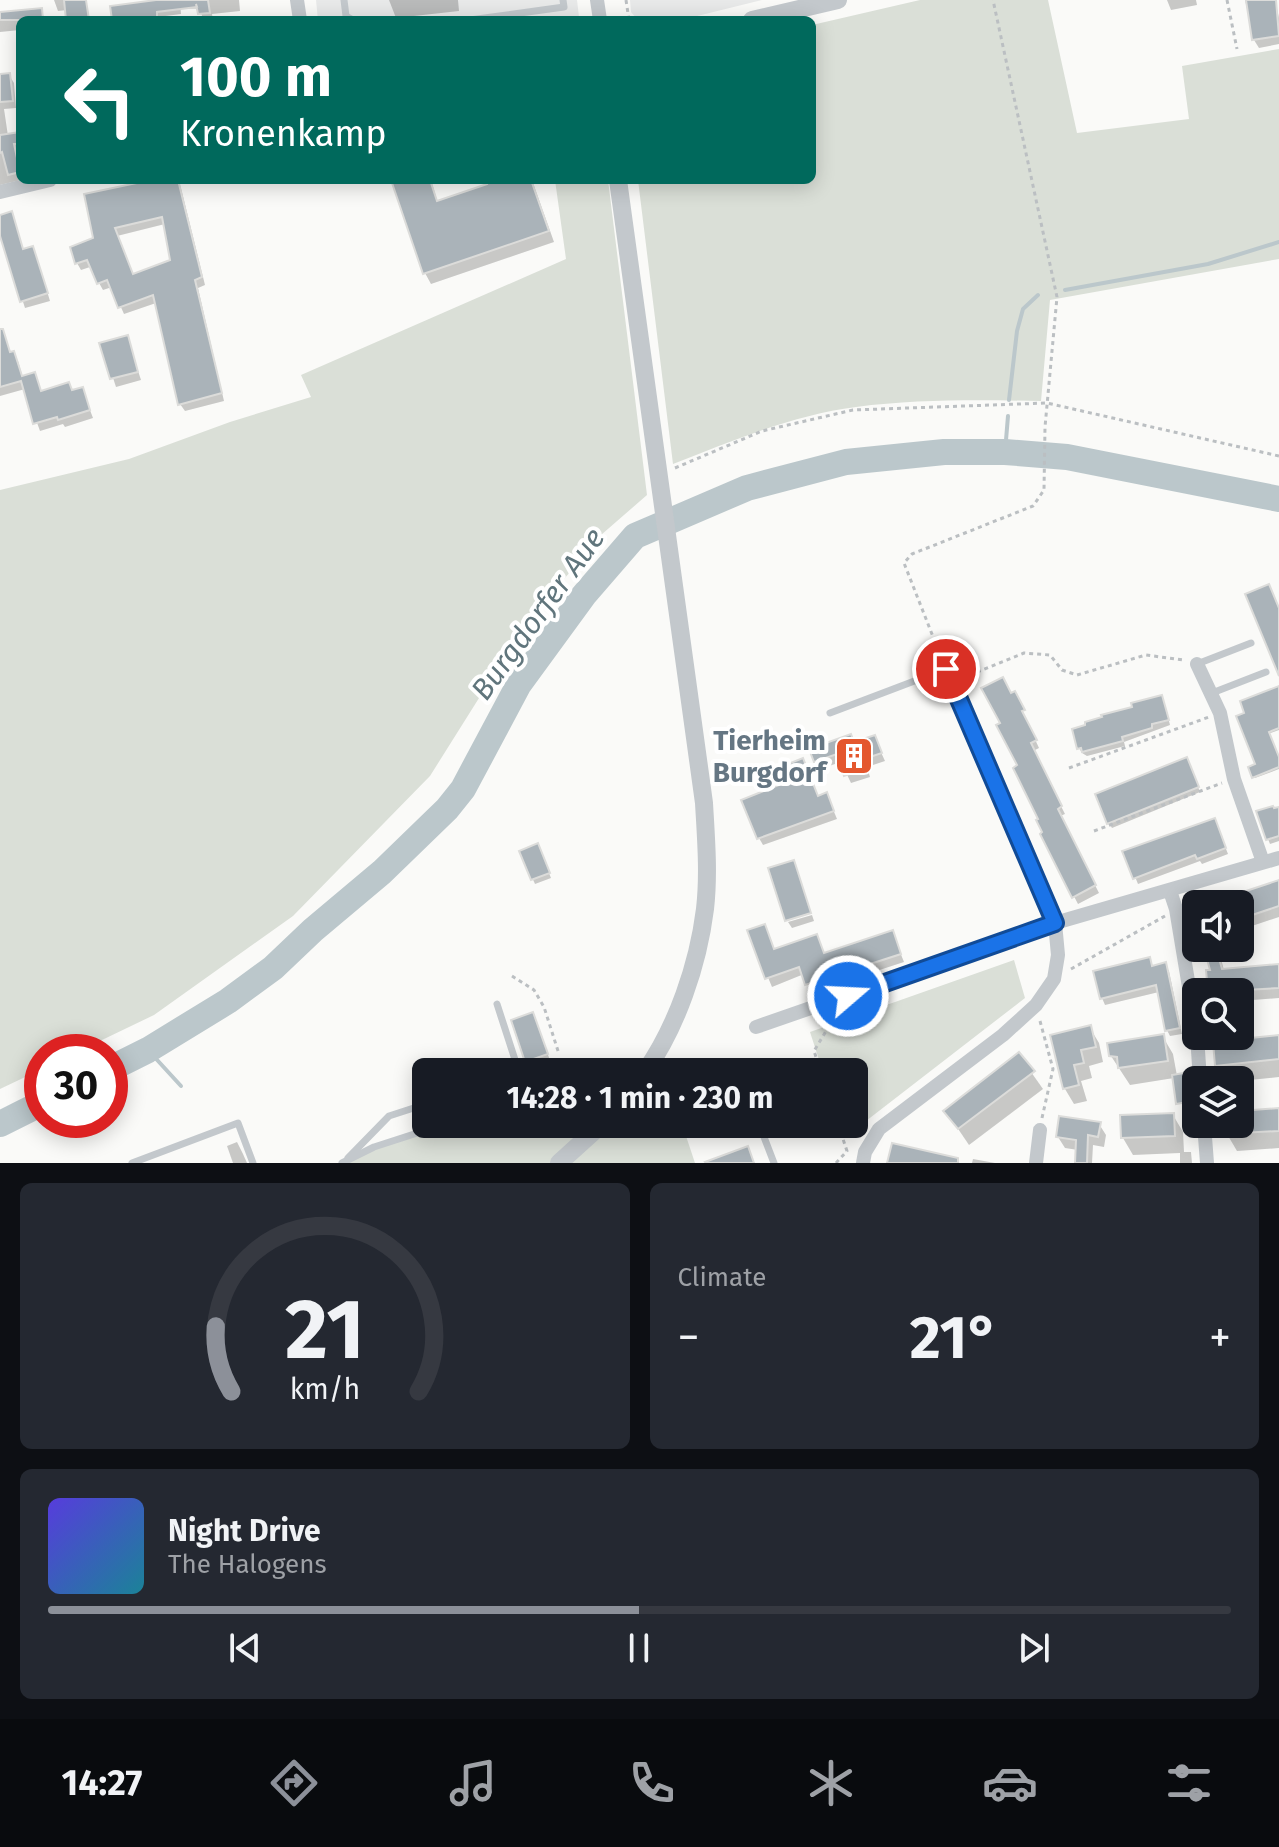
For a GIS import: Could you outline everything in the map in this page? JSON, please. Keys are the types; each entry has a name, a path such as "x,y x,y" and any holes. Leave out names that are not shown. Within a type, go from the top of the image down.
{"street":[{"path":"763,16 793,5 838,0"},
{"path":"0,192 33,184"},
{"path":"619,184 704,803 707,854 706,907 699,946 670,1027 653,1058"},
{"path":"1197,664 1220,713 1234,779 1263,862"},
{"path":"863,1163 865,1152 879,1129 1003,1035 1036,1005 1054,979 1058,955 1055,923 946,669"},
{"path":"756,1027 1055,923 1279,858"},
{"path":"1170,891 1188,978"},
{"path":"1036,1163 1040,1130"},
{"path":"559,1163 587,1138"},
{"path":"1205,1138 1207,1163"}],"lane":[{"path":"499,16 564,7 563,0"},
{"path":"1197,664 1251,643"},
{"path":"830,713 946,669"},
{"path":"1211,693 1266,672"},
{"path":"497,1004 514,1058"},
{"path":"412,1109 389,1116 342,1163 374,1147 412,1135"},
{"path":"132,1163 238,1123 253,1163"},
{"path":"764,1138 774,1163"}],"path":[{"path":"993,0 1057,297 1045,427 1044,485 1033,506 912,554 904,563 946,669 977,672 1024,653 1050,655 1062,670 1077,675 1146,655 1197,664"},
{"path":"1227,0 1237,49"},
{"path":"671,470 762,431 853,410 1047,403 1279,456"},
{"path":"1069,768 1220,713"},
{"path":"1094,831 1234,779"},
{"path":"1054,979 1176,909"},
{"path":"512,976 534,990 544,1007 560,1058"},
{"path":"816,1058 814,1051 848,996"},
{"path":"1036,1005 1053,1069 1040,1130"},
{"path":"836,1163 847,1151 843,1138"}],"shaded area":[{"path":"316,0 577,0 579,16 318,16"},
{"path":"630,0 762,0 697,16 634,16"},
{"path":"920,0 1048,0 1077,133 1189,119 1182,66 1279,49 1279,259 1050,300 1041,401 925,401 832,411 763,430 673,464 638,184 816,184 816,24"},
{"path":"556,184 608,184 647,495 601,535 523,628 430,776 293,916 154,1015 114,1034 24,1034 24,1078 0,1089 0,490 129,459 230,422 311,397 301,375 566,259"},
{"path":"1014,960 1025,998 868,1119 868,1058 818,1058 810,1032"},
{"path":"412,1135 412,1138 687,1138 695,1163 347,1163 374,1147"}],"building":[{"path":"64,0 86,0 88,16 66,16"},
{"path":"156,0 208,0 210,13 198,14 197,7 157,12 157,16 111,16 110,6"},
{"path":"1246,0 1276,0 1279,36 1252,40"},
{"path":"42,8 43,16 16,16 16,20 0,20 0,12"},
{"path":"10,73 13,101 0,102 0,74"},
{"path":"16,133 16,173 8,175 0,153 0,135"},
{"path":"132,184 179,184 202,277 195,280 222,393 178,405 153,295 118,308 107,280 97,284 87,260 75,264 70,247 93,238 84,194","holes":["162,217 170,260 133,274 115,228"]},
{"path":"392,184 431,184 437,201 487,184 532,184 549,231 423,274"},
{"path":"12,211 23,249 33,246 48,293 20,302 0,236 0,215"},
{"path":"0,329 3,329 10,352 14,351 22,376 35,372 41,391 69,382 72,390 83,387 90,410 33,424 21,381 0,387"},
{"path":"128,335 138,372 110,379 99,343"},
{"path":"1269,584 1279,608 1279,676 1245,594"},
{"path":"1003,677 1025,710 1022,711 1037,740 1031,743 1062,806 1058,809 1096,885 1072,898 1040,834 1038,819 1013,768 1017,765 981,688"},
{"path":"1279,686 1279,728 1269,732 1279,757 1279,767 1252,778 1248,767 1255,764 1236,716 1244,713 1240,701"},
{"path":"1162,695 1169,720 1122,737 1123,741 1082,752 1081,748 1077,749 1072,729 1101,715 1132,707 1131,703"},
{"name":"Tierheim Burgdorf","path":"851,734 854,742 875,735 882,753 864,759 867,768 844,776 837,754 814,762 809,749"},
{"path":"1187,757 1199,787 1107,824 1095,794"},
{"path":"803,758 818,796 827,792 834,811 757,839 741,800 779,785 773,770"},
{"path":"1279,807 1279,836 1266,840 1256,811"},
{"path":"1215,818 1226,848 1197,859 1195,855 1133,879 1122,851"},
{"path":"538,843 550,873 531,880 519,851"},
{"path":"794,860 811,913 785,921 768,868"},
{"path":"1279,880 1279,906 1254,914 1254,890 1249,890"},
{"path":"765,924 774,949 817,934 824,953 893,930 901,954 805,985 799,967 765,979 747,930"},
{"path":"1150,957 1152,966 1166,962 1180,1028 1165,1031 1156,985 1100,999 1093,971"},
{"path":"1208,962 1220,962 1222,969 1279,964 1279,988 1254,989 1254,978 1207,978 1206,970 1210,970"},
{"path":"533,1012 548,1054 524,1058 511,1020"},
{"path":"1091,1025 1096,1047 1081,1050 1084,1063 1074,1065 1079,1085 1063,1089 1050,1035"},
{"path":"1164,1034 1168,1061 1118,1068 1117,1057 1109,1056 1107,1043"},
{"path":"1279,1035 1279,1059 1215,1066 1214,1050 1254,1050 1254,1038"},
{"path":"1019,1052 1035,1071 958,1129 943,1111"},
{"path":"1182,1073 1182,1103 1176,1104 1172,1075"},
{"path":"1279,1108 1279,1131 1254,1132 1254,1110"},
{"path":"1174,1113 1175,1136 1121,1138 1120,1115"},
{"path":"1059,1116 1101,1122 1098,1137 1088,1135 1087,1163 1075,1163 1076,1140 1056,1137"},
{"path":"892,1143 958,1158 958,1163 887,1163"},
{"path":"748,1146 754,1163 705,1162"}],"waterway":[{"path":"1065,290 1208,264 1279,242"},
{"path":"1009,400 1017,331 1023,309 1038,295"},
{"path":"1005,452 1008,416"},
{"name":"Burgdorfer Aue","path":"128,1060 228,1001 273,968 382,872 447,809 463,789 519,684 584,595 635,536 747,488 846,462 944,452 1005,452 1067,457 1279,499"},
{"path":"148,1050 181,1086"},
{"name":"Burgdorfer Aue","path":"0,1124 24,1112"}],"place":[{"name":"Tierheim Burgdorf","path":"854,756"}],"route":[{"path":"848,996 1055,923 946,669"}]}
